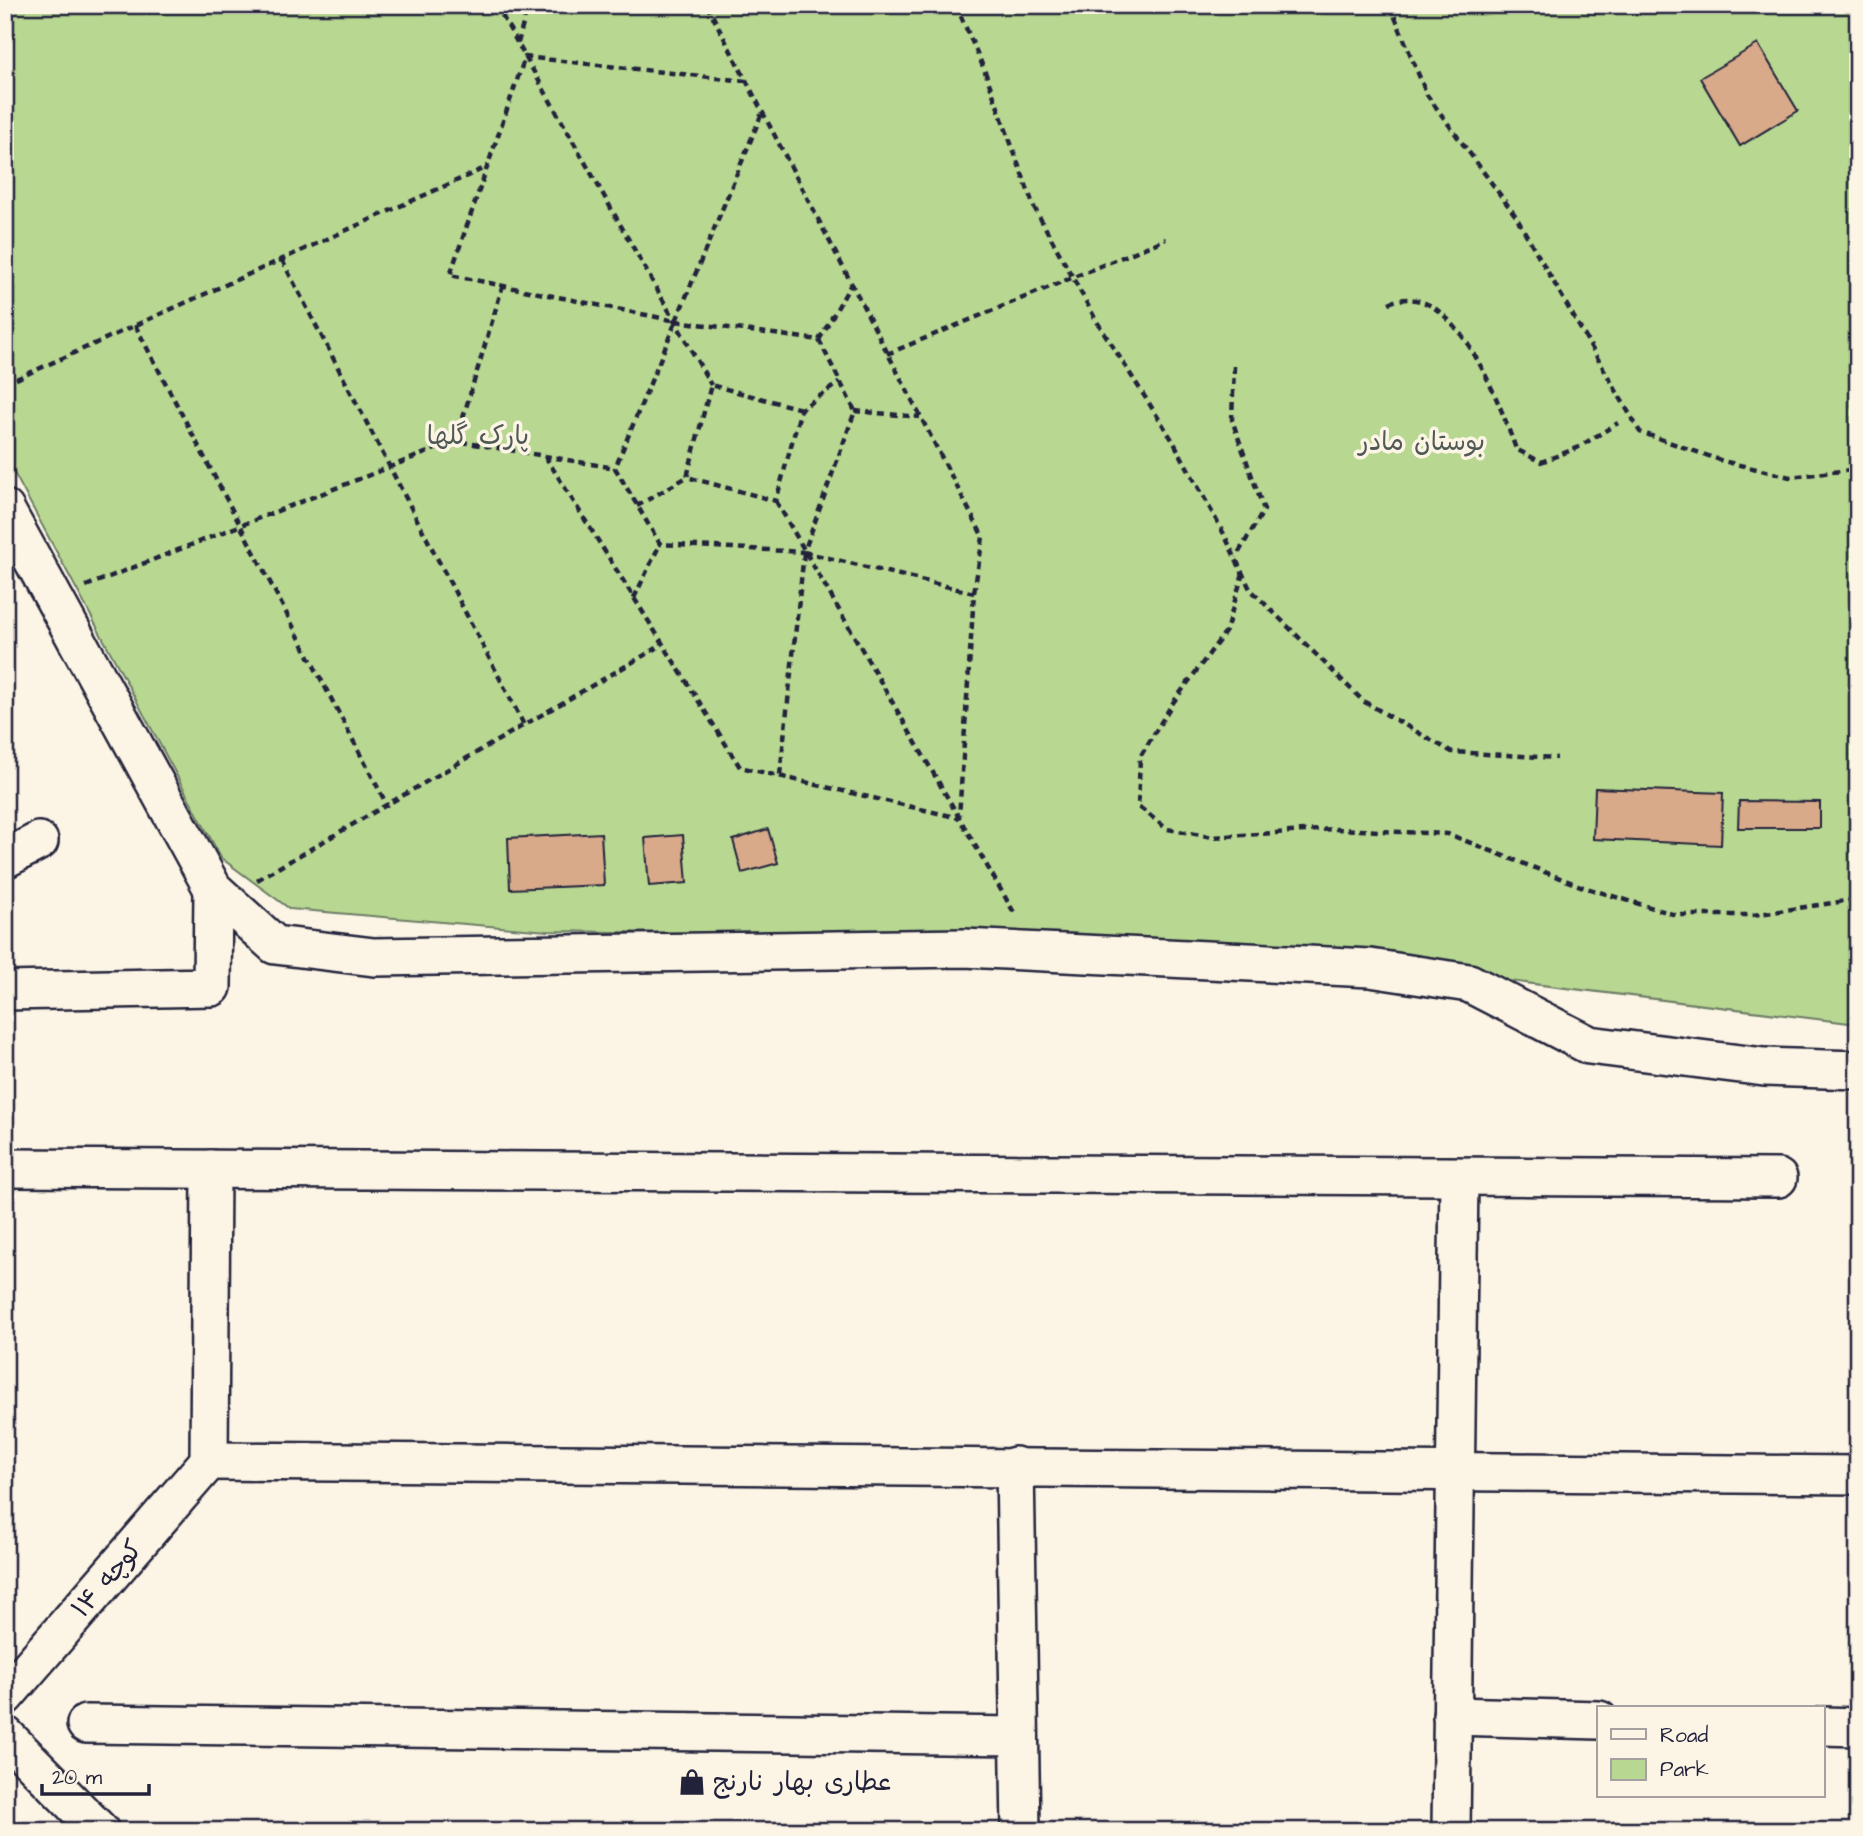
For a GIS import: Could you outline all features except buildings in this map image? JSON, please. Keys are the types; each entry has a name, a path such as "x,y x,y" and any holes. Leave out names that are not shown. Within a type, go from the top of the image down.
{"street":[{"path":"5,509 218,894 275,945 374,957 964,948 1370,968 1469,983 1590,1045 1764,1067 1858,1070"},
{"path":"5,859 39,841"},
{"path":"5,991 212,987 218,894"},
{"path":"5,1168 1778,1178"},
{"path":"211,1169 209,1461 1858,1475"},
{"path":"1451,1831 1459,1177"},
{"name":"کوچه ۱۴","path":"5,1696 209,1461"},
{"path":"1014,1466 1021,1831"},
{"path":"1452,1716 1597,1720"},
{"path":"86,1724 1019,1736"},
{"path":"1825,1726 1858,1727"},
{"path":"5,1735 100,1831"}],"path":[{"path":"495,5 711,386 687,477 637,506"},
{"path":"517,44 528,5"},
{"path":"706,5 983,537 974,593 959,818"},
{"path":"956,5 984,69 1034,207 1073,278 1173,440 1250,589 1363,701 1452,752 1557,758"},
{"path":"1390,5 1427,95 1515,215 1640,432 1723,461 1790,477 1858,469"},
{"path":"525,57 746,81"},
{"path":"525,57 450,275 676,321 819,340"},
{"path":"615,468 762,113"},
{"path":"5,384 488,166"},
{"path":"887,354 1167,239"},
{"path":"282,260 524,724"},
{"path":"819,340 851,284"},
{"path":"456,441 503,285"},
{"path":"1389,303 1401,298 1430,306 1465,338 1497,396 1516,449 1541,461 1577,449 1618,423"},
{"path":"135,325 387,804"},
{"path":"780,775 804,552 855,411 819,340"},
{"path":"1234,366 1232,420 1264,510 1235,557"},
{"path":"840,382 801,409 776,501 1021,925"},
{"path":"711,386 801,409"},
{"path":"855,411 920,417"},
{"path":"54,599 456,441 615,468"},
{"path":"545,456 740,767 959,818"},
{"path":"615,468 660,544"},
{"path":"687,477 776,501"},
{"path":"660,544 804,552 974,593"},
{"path":"634,598 660,544"},
{"path":"1243,573 1226,631 1172,704 1140,757 1138,806 1167,829 1213,837 1335,829 1448,834 1583,887 1676,915 1753,915 1858,899"},
{"path":"218,894 387,804 662,645"}],"green space":[{"path":"5,5 1858,5 1858,1024 1176,940 548,931 290,909 221,858 5,456"}],"place":[{"name":"عطاری بهار نارنج","path":"692,1782"}],"park label":[{"name":"پارک گلها","path":"478,436"},
{"name":"بوستان مادر","path":"1422,442"}]}
